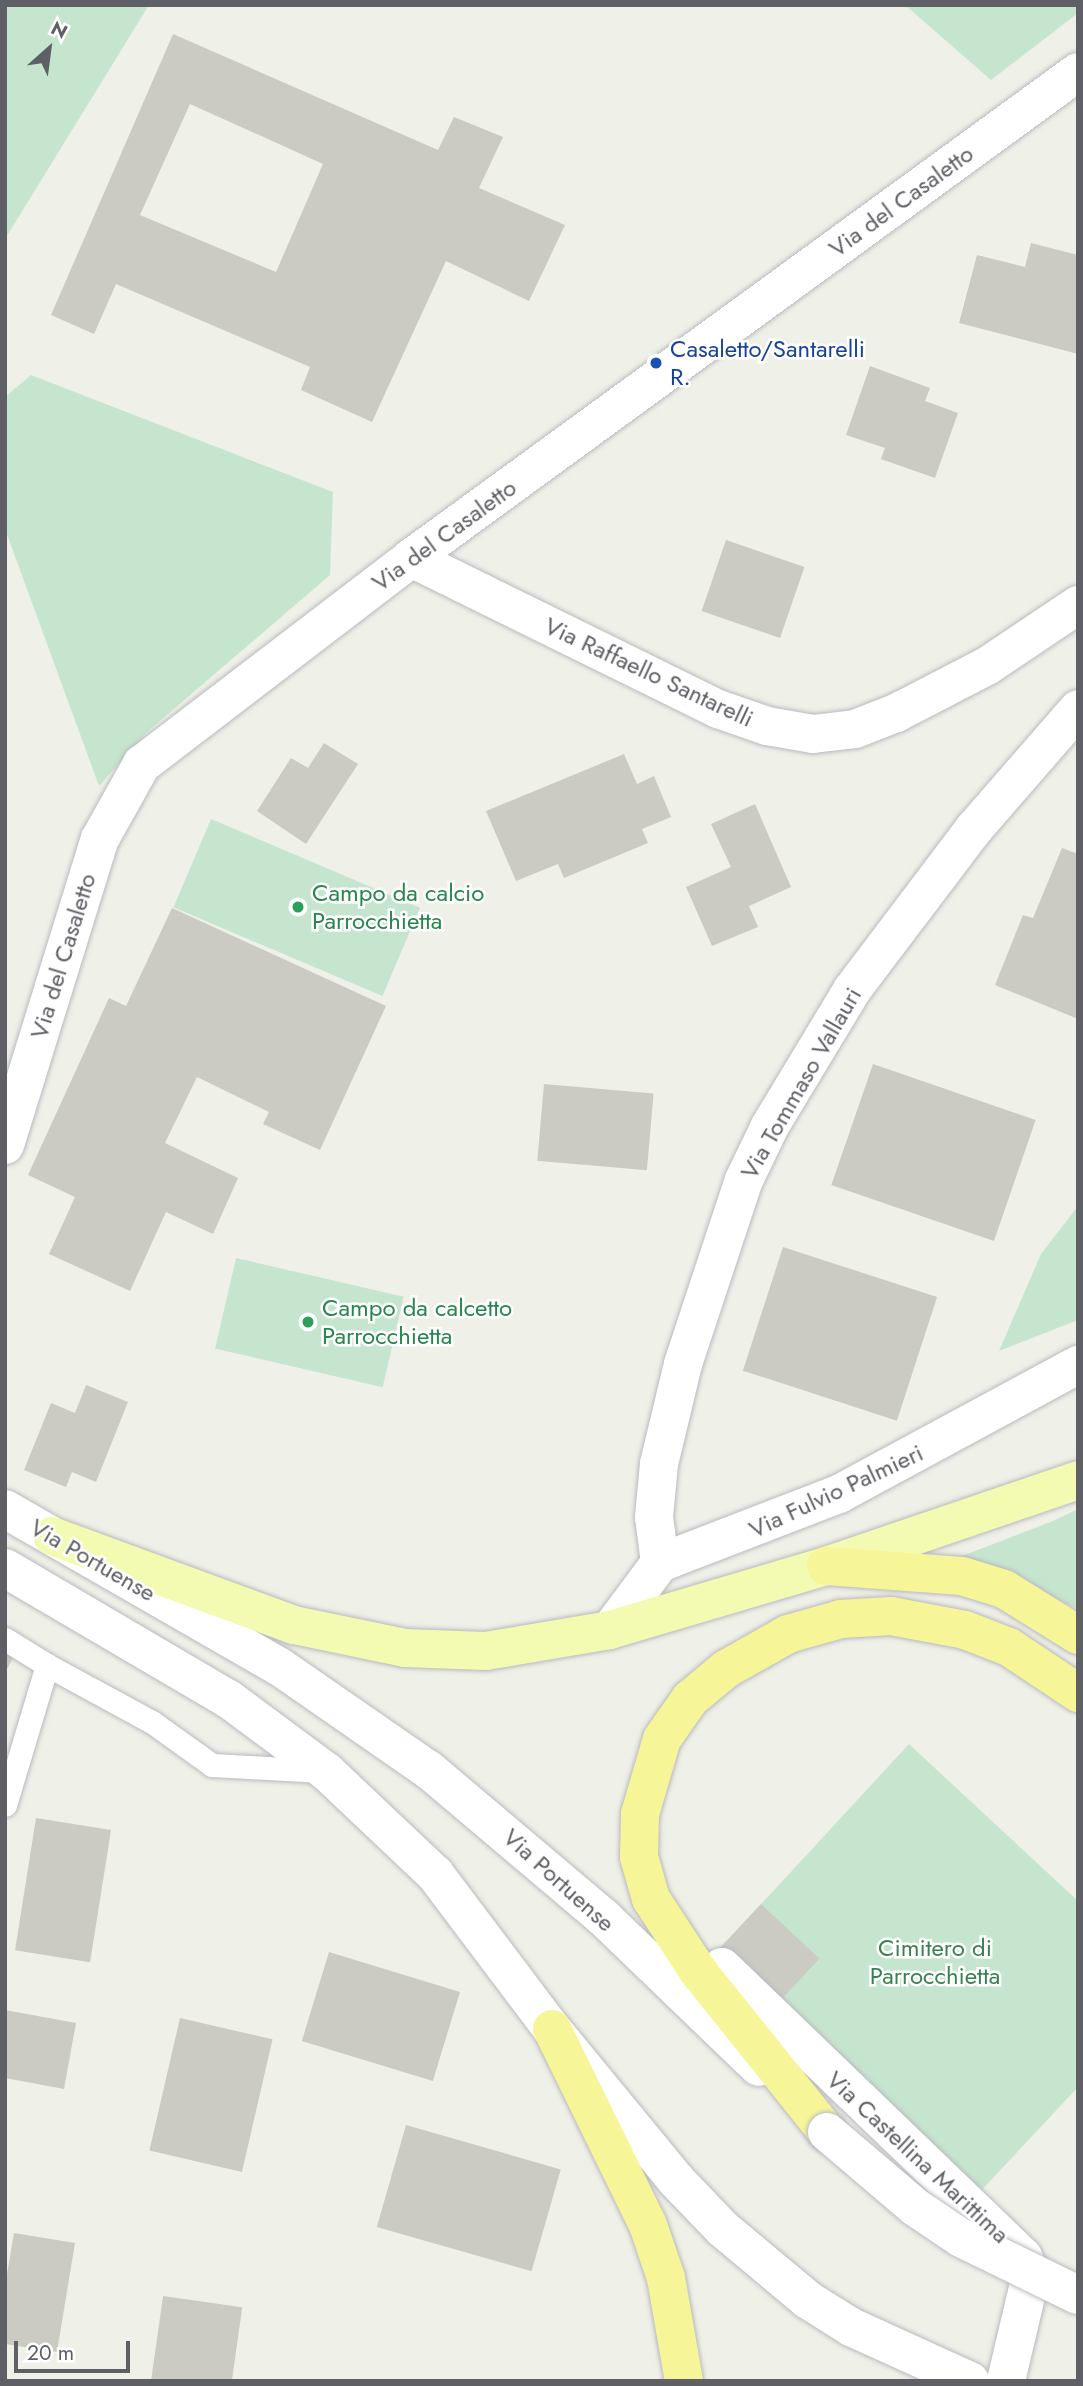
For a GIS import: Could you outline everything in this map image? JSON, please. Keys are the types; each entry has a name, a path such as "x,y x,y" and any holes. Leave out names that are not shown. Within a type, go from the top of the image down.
{"highway":[{"path":"826,1566 961,1576 1004,1589 1078,1635"},
{"path":"827,2132 698,1971 651,1899 639,1857 639,1830 654,1756 690,1699 726,1668 788,1634 841,1619 891,1616 965,1630 1009,1647 1078,1693"},
{"path":"552,2029 649,2225 666,2278 684,2381"}],"main road":[{"path":"52,1536 294,1625 360,1641 486,1651 610,1630 826,1566 1078,1480"}],"street":[{"name":"Via del Casaletto","path":"5,1145 87,876 126,787 164,743 411,558 1078,72"},
{"name":"Via Raffaello Santarelli","path":"411,558 718,709 767,726 813,734 855,729 896,713 987,666 1078,605"},
{"name":"Via Tommaso Vallauri","path":"660,1563 654,1517 659,1464 682,1364 744,1180 770,1126 852,990 973,830 1078,709"},
{"name":"Via Fulvio Palmieri","path":"660,1563 746,1534 839,1494 1078,1365"},
{"name":"Via Portuense","path":"5,1509 347,1710 460,1793 603,1917 827,2132 915,2207 961,2238 1078,2295"},
{"path":"610,1630 660,1563"},
{"name":"Via Portuense","path":"5,1568 230,1700 327,1772 435,1874 552,2029 675,2179 766,2267 851,2327 970,2381"},
{"name":"Via Castellina Marittima","path":"722,1967 1023,2257 1031,2276 1006,2381"}],"lane":[{"path":"5,1639 152,1722 212,1765 327,1772"},
{"path":"5,1805 47,1665"}],"green space":[{"path":"5,5 149,5 5,239"},
{"path":"905,5 1078,5 1078,13 991,80"},
{"path":"31,375 333,492 330,575 147,732 99,786 5,529 5,397"},
{"name":"Campo da calcio Parrocchietta","path":"211,819 420,908 382,996 173,907"},
{"path":"1078,1206 1078,1320 999,1351 1041,1254"},
{"name":"Campo da calcetto Parrocchietta","path":"236,1258 404,1297 383,1387 215,1349"},
{"path":"1078,1509 1078,1609 962,1556 1053,1521"},
{"name":"Cimitero di Parrocchietta","path":"909,1744 1078,1901 1078,2087 978,2194 717,1952"}],"building":[{"path":"173,34 438,150 454,117 503,137 479,188 565,225 529,301 446,261 372,422 301,390 310,367 116,284 94,334 51,315","holes":["190,104 323,164 276,272 140,215"]},
{"path":"1031,243 1078,255 1078,354 959,323 977,255 1025,267"},
{"path":"870,366 930,388 925,401 958,413 935,478 881,459 885,448 846,435"},
{"path":"726,540 804,567 780,638 702,611"},
{"path":"324,743 358,764 306,844 257,811 291,758 308,768"},
{"path":"624,754 637,784 654,776 671,817 642,829 648,843 564,878 558,864 516,881 486,811"},
{"path":"755,804 791,887 749,906 758,927 712,946 686,887 731,867 711,824"},
{"path":"1062,848 1078,854 1078,1019 995,985 1023,915 1033,918"},
{"path":"172,908 386,1006 320,1150 263,1124 269,1112 197,1077 165,1143 238,1178 213,1234 166,1212 130,1291 49,1254 75,1197 28,1175 109,998 126,1006"},
{"path":"873,1064 1036,1120 994,1241 831,1185"},
{"path":"544,1084 654,1094 647,1170 537,1161"},
{"path":"783,1247 937,1297 897,1421 743,1371"},
{"path":"86,1385 128,1402 96,1482 72,1472 66,1487 24,1470 51,1403 75,1413"},
{"path":"5,1652 14,1656 5,1673"},
{"path":"36,1818 111,1830 90,1962 15,1950"},
{"path":"761,1904 820,1959 775,2006 717,1952"},
{"path":"329,1952 460,1992 433,2081 302,2041"},
{"path":"5,2010 76,2023 64,2089 5,2078"},
{"path":"180,2018 273,2039 242,2172 149,2151"},
{"path":"406,2125 561,2169 532,2271 377,2227"},
{"path":"14,2233 75,2243 57,2352 5,2344 5,2286"},
{"path":"163,2296 242,2307 232,2381 151,2381"}],"place":[{"name":"Casaletto/Santarelli R.","path":"656,363"},
{"name":"Campo da calcio Parrocchietta","path":"298,907"},
{"name":"Campo da calcetto Parrocchietta","path":"308,1322"}]}
